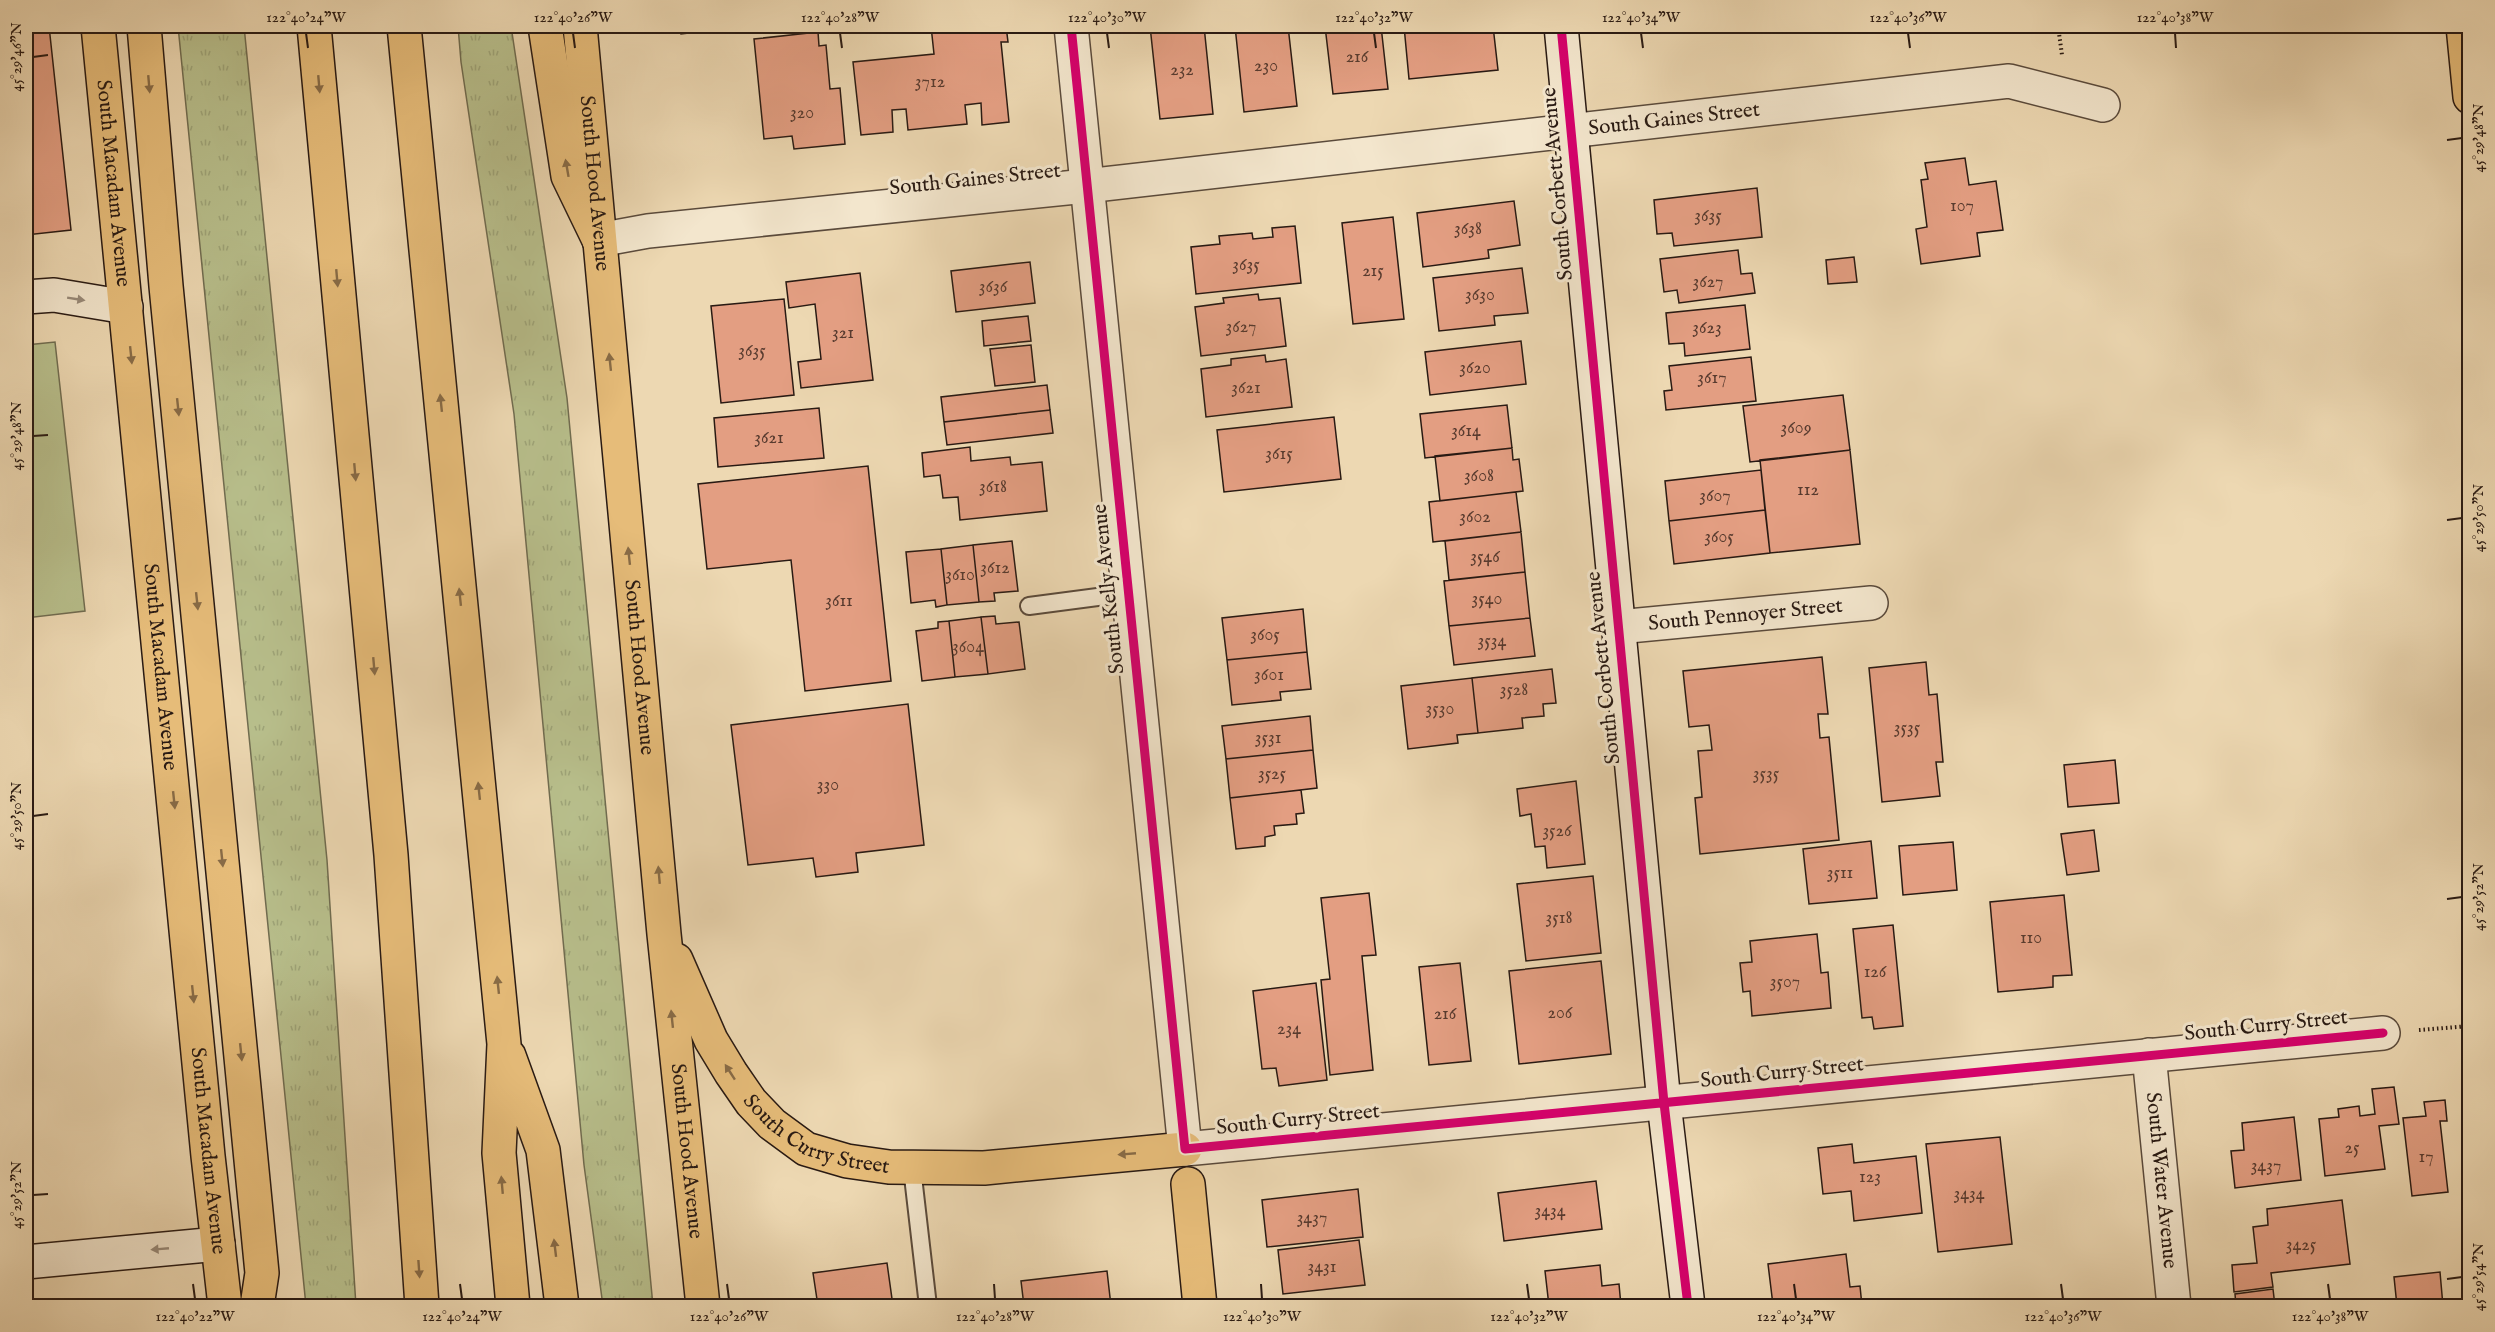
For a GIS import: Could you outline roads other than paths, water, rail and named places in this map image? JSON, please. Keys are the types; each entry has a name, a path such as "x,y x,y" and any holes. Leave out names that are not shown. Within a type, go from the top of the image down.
{"main road":[{"name":"South Macadam Avenue","path":"98,26 225,1306"},
{"path":"144,26 166,286 262,1274 257,1306"},
{"path":"314,26 391,855 422,1306"},
{"path":"404,26 504,1044 499,1153 513,1306"},
{"path":"545,26 568,176 598,240"},
{"name":"South Hood Avenue","path":"580,26 664,934 703,1306"},
{"path":"2463,26 2469,97"},
{"name":"South Curry Street","path":"664,934 711,1040 731,1073 752,1102 772,1124 806,1149 847,1161 912,1168 984,1168 1185,1149"},
{"path":"504,1044 543,1150 562,1306"},
{"name":"South Kelly Avenue","path":"1188,1184 1200,1306"}],"street":[{"name":"South Kelly Avenue","path":"1071,26 1188,1184"},
{"name":"South Corbett Avenue","path":"1561,26 1664,1103 1688,1306"},
{"name":"South Gaines Street","path":"598,240 648,231 1086,186 2009,81 2103,105"},
{"path":"26,297 54,295 126,307"},
{"name":"South Pennoyer Street","path":"1618,627 1871,603"},
{"name":"South Curry Street","path":"1185,1149 2383,1033"},
{"name":"South Water Avenue","path":"2149,1055 2174,1306"},
{"path":"26,1262 218,1244"}],"lane":[{"path":"1029,606 1128,592"},
{"path":"912,1168 928,1306"}]}
